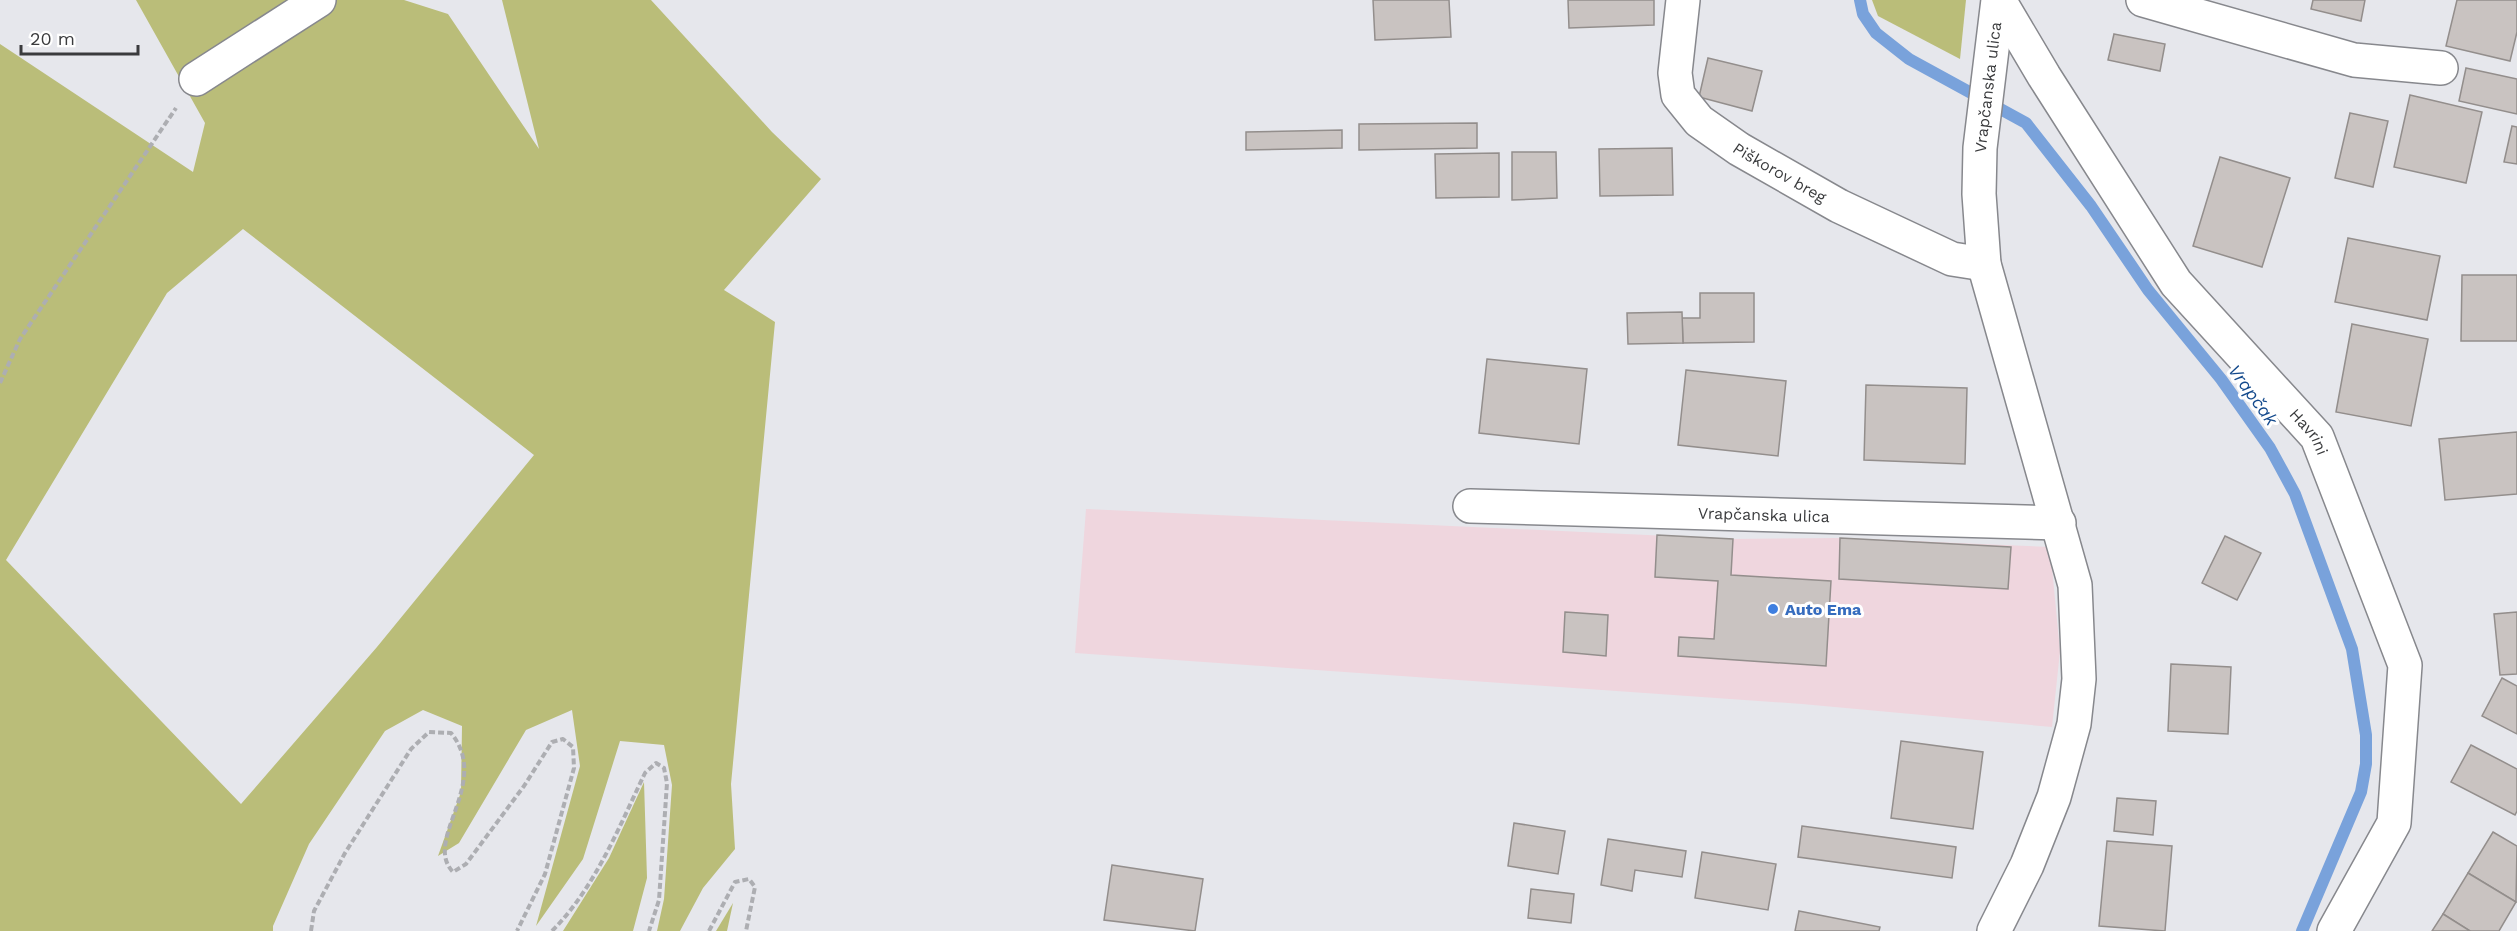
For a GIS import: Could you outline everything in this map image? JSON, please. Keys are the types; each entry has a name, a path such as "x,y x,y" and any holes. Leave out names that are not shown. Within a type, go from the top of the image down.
{"street":[{"path":"196,79 319,0"},
{"name":"Piškorov breg","path":"1683,0 1674,73 1678,95 1699,121 1739,149 1839,206 1952,260 1984,264"},
{"name":"Vrapčanska ulica","path":"1994,931 2027,866 2054,797 2074,724 2079,679 2075,585 1984,264 1979,194 1984,119 1998,0"},
{"name":"Havrini","path":"1998,0 2176,283 2317,437 2405,665 2394,823 2334,931"},
{"path":"2143,0 2354,60 2441,68"},
{"name":"Vrapčanska ulica","path":"1470,507 2059,524"}],"path":[{"path":"0,382 20,339 196,79"},
{"path":"311,931 314,911 345,853 411,749 429,732 451,734 457,741 466,779 443,848 445,864 453,872 466,864 524,786 552,742 563,739 573,747 574,768 545,874 517,931"},
{"path":"552,931 565,918 603,860 645,773 656,762 664,768 666,783 659,900 649,931"},
{"path":"709,931 735,882 749,879 756,887 746,931"}],"shaded area":[{"path":"1086,509 1733,539 1840,538 2050,547 2060,651 2052,727 1802,704 1075,653"}],"green space":[{"path":"136,0 404,0 448,14 539,149 502,0 651,0 772,132 821,179 724,290 775,322 731,784 735,849 703,888 680,931 657,931 664,899 672,785 664,745 620,741 583,859 536,926 580,766 572,710 526,730 459,843 438,856 461,792 462,726 423,710 385,731 309,844 273,926 273,931 0,931 0,44 193,172 205,123","holes":["243,229 534,455 377,647 241,804 6,560 167,293"]},
{"path":"1872,0 1966,0 1960,59 1878,16"},
{"path":"644,782 647,878 633,931 563,931 609,858"},
{"path":"733,903 727,931 716,931"}],"building":[{"path":"1373,0 1449,0 1451,37 1375,40"},
{"path":"1568,0 1654,0 1654,25 1569,28"},
{"path":"2313,0 2365,0 2361,21 2311,9"},
{"path":"2457,0 2517,0 2517,32 2510,61 2446,46"},
{"path":"2114,34 2165,44 2160,71 2108,60"},
{"path":"1708,58 1762,71 1752,111 1699,97"},
{"path":"2466,68 2517,79 2517,114 2459,101"},
{"path":"2410,95 2482,112 2466,183 2394,167"},
{"path":"2350,113 2388,121 2373,187 2335,178"},
{"path":"1477,123 1477,148 1359,150 1359,124"},
{"path":"2512,126 2517,127 2517,164 2504,162"},
{"path":"1342,130 1342,148 1246,150 1246,132"},
{"path":"1672,148 1673,195 1600,196 1599,149"},
{"path":"1512,152 1556,152 1557,198 1512,200"},
{"path":"1499,153 1499,197 1436,198 1435,154"},
{"path":"2220,157 2290,178 2262,267 2193,246"},
{"path":"2348,238 2440,256 2427,320 2335,302"},
{"path":"2462,275 2517,275 2517,341 2461,341"},
{"path":"1700,293 1754,293 1754,342 1683,343 1682,318 1700,318"},
{"path":"1682,312 1683,343 1628,344 1627,313"},
{"path":"2352,324 2428,339 2411,426 2336,412"},
{"path":"1487,359 1587,369 1579,444 1479,433"},
{"path":"1686,370 1786,381 1778,456 1678,445"},
{"path":"1866,385 1967,388 1965,464 1864,460"},
{"path":"2517,432 2517,494 2445,500 2439,439"},
{"name":"Auto Ema","path":"1657,535 1733,539 1731,575 1831,581 1826,666 1678,656 1679,637 1714,639 1718,581 1655,577"},
{"path":"2225,536 2261,553 2237,600 2202,583"},
{"path":"1840,538 2011,547 2008,589 1839,579"},
{"path":"1565,612 1608,615 1606,656 1563,652"},
{"path":"2517,612 2517,674 2500,675 2494,614"},
{"path":"2171,664 2231,667 2228,734 2168,731"},
{"path":"2502,678 2517,686 2517,734 2482,716"},
{"path":"1901,741 1983,752 1973,829 1891,818"},
{"path":"2471,745 2517,769 2517,811 2515,815 2451,782"},
{"path":"2117,798 2156,801 2153,835 2114,831"},
{"path":"1514,823 1565,831 1558,874 1508,866"},
{"path":"1802,826 1956,847 1952,878 1798,857"},
{"path":"2493,832 2517,846 2516,902 2468,873"},
{"path":"1608,839 1686,851 1682,877 1635,870 1632,891 1601,885"},
{"path":"2107,841 2172,846 2165,931 2099,926"},
{"path":"1702,852 1776,864 1768,910 1695,898"},
{"path":"1112,865 1203,879 1195,931 1104,920"},
{"path":"2468,873 2516,902 2499,931 2470,931 2443,914"},
{"path":"1531,889 1574,894 1571,923 1528,918"},
{"path":"1799,911 1880,927 1879,931 1795,931"},
{"path":"2443,914 2470,931 2432,931"}],"waterway":[{"name":"Vrapčak","path":"1860,0 1863,14 1876,33 1909,59 2026,123 2091,206 2148,290 2221,379 2270,448 2295,494 2352,649 2366,735 2366,764 2361,792 2302,931"}],"place":[{"name":"Auto Ema","path":"1773,609"}]}
